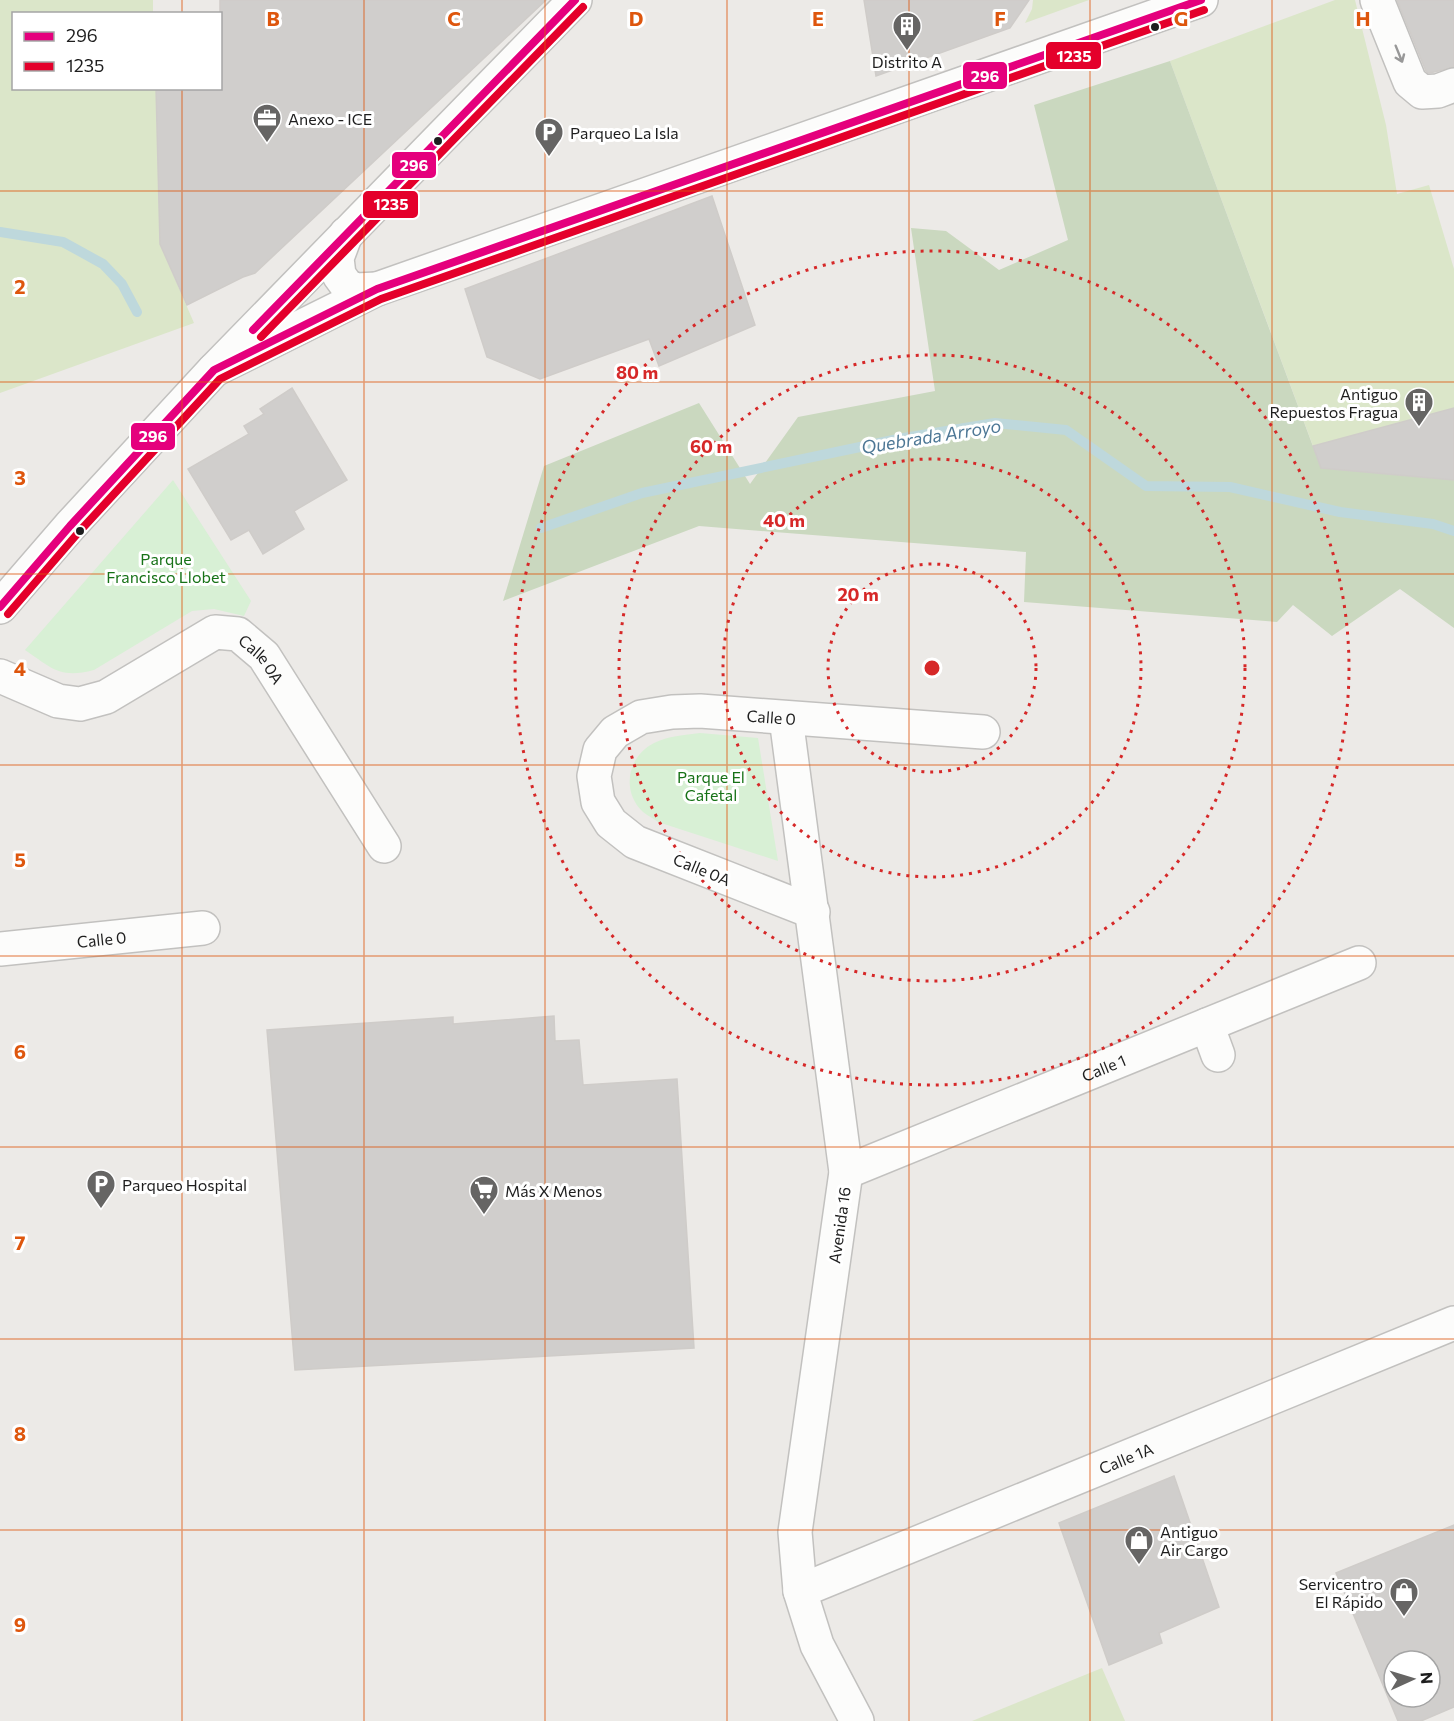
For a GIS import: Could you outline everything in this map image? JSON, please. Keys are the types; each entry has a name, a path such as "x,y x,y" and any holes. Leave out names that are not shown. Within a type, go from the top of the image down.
{"street":[{"path":"0,607 70,526 214,370 575,0"},
{"path":"214,370 377,289 1201,0"},
{"path":"1381,1 1410,82 1422,92 1438,91 1454,85"},
{"path":"346,234 337,258 339,275 347,286 356,290 377,289"},
{"name":"Calle 0A","path":"0,676 58,701 80,704 106,697 215,633 238,634 264,656 384,846"},
{"name":"Calle 0","path":"594,776 600,750 615,732 641,717 672,712 700,711 983,732"},
{"name":"Avenida 16","path":"786,718 846,1172 843,1208 795,1532 800,1591 817,1645 857,1721"},
{"name":"Calle 0A","path":"594,776 598,802 611,823 635,842 813,912"},
{"name":"Calle 0","path":"0,949 203,928"},
{"name":"Calle 1","path":"846,1172 1212,1040 1359,963"},
{"name":"Calle 1A","path":"800,1591 1454,1323"}],"green space":[{"path":"0,0 153,0 153,12 12,12 12,90 156,90 160,244 194,323 0,393"},
{"path":"1033,0 1089,0 1025,23 1032,9"},
{"path":"1335,0 1355,0 1386,125 1397,194 1429,185 1454,269 1454,408 1313,446 1170,61"},
{"path":"1170,61 1321,468 1454,480 1454,628 1400,589 1332,636 1293,605 1277,622 1024,602 1026,552 699,526 503,601 544,466 699,403 750,484 798,417 935,391 911,228 946,231 999,270 1068,240 1034,105"},
{"name":"Parque Francisco Llobet","path":"173,480 251,601 244,616 214,609 192,611 94,670 82,672 56,670 25,650"},
{"name":"Parque El Cafetal","path":"700,733 758,738 778,861 658,822 635,803 631,793 630,774 638,756 659,741"},
{"path":"1102,1668 1125,1721 972,1721"}],"building":[{"path":"220,0 546,0 255,273 187,305 160,244 156,90 222,90 222,12 220,12"},
{"name":"Distrito A","path":"864,0 1029,0 1010,28 876,76"},
{"path":"1397,0 1454,0 1454,67 1428,73 1426,71"},
{"path":"712,196 755,325 659,366 649,339 540,379 487,357 465,289"},
{"path":"292,388 347,480 294,511 304,529 263,554 249,530 231,540 188,469 249,434 244,426 264,414 260,409"},
{"name":"Antiguo Repuestos Fragua","path":"1454,408 1454,480 1321,468 1313,446"},
{"name":"Más X Menos","path":"554,1016 555,1041 579,1040 583,1085 677,1079 694,1348 295,1370 267,1030 453,1017 453,1024"},
{"name":"Antiguo Air Cargo","path":"1174,1476 1219,1607 1159,1633 1162,1643 1109,1665 1059,1523"},
{"name":"Servicentro El Rápido","path":"1454,1525 1454,1707 1421,1721 1398,1721 1393,1709 1442,1709 1442,1649 1382,1649 1382,1683 1336,1573"}],"waterway":[{"name":"Quebrada Arroyo","path":"0,232 63,242 103,264 122,284 137,312"},
{"name":"Quebrada Arroyo","path":"541,528 642,493 898,439 995,423 1066,430 1146,486 1230,487 1340,512 1433,524 1454,531"}],"transit line":[{"name":"296","path":"253,330 575,0"},
{"name":"296","path":"0,607 70,526 214,370 377,289 1201,0"},
{"name":"1235","path":"261,337 583,7"},
{"name":"1235","path":"8,614 78,533 220,379 381,299 1204,10"}],"place":[{"name":"Distrito A","path":"907,52"},
{"name":"Anexo - ICE","path":"267,144"},
{"name":"Parqueo La Isla","path":"549,158"},
{"name":"Antiguo Repuestos Fragua","path":"1419,428"},
{"name":"Parqueo Hospital","path":"101,1210"},
{"name":"Más X Menos","path":"484,1216"},
{"name":"Antiguo Air Cargo","path":"1139,1566"},
{"name":"Servicentro El Rápido","path":"1404,1618"}]}
